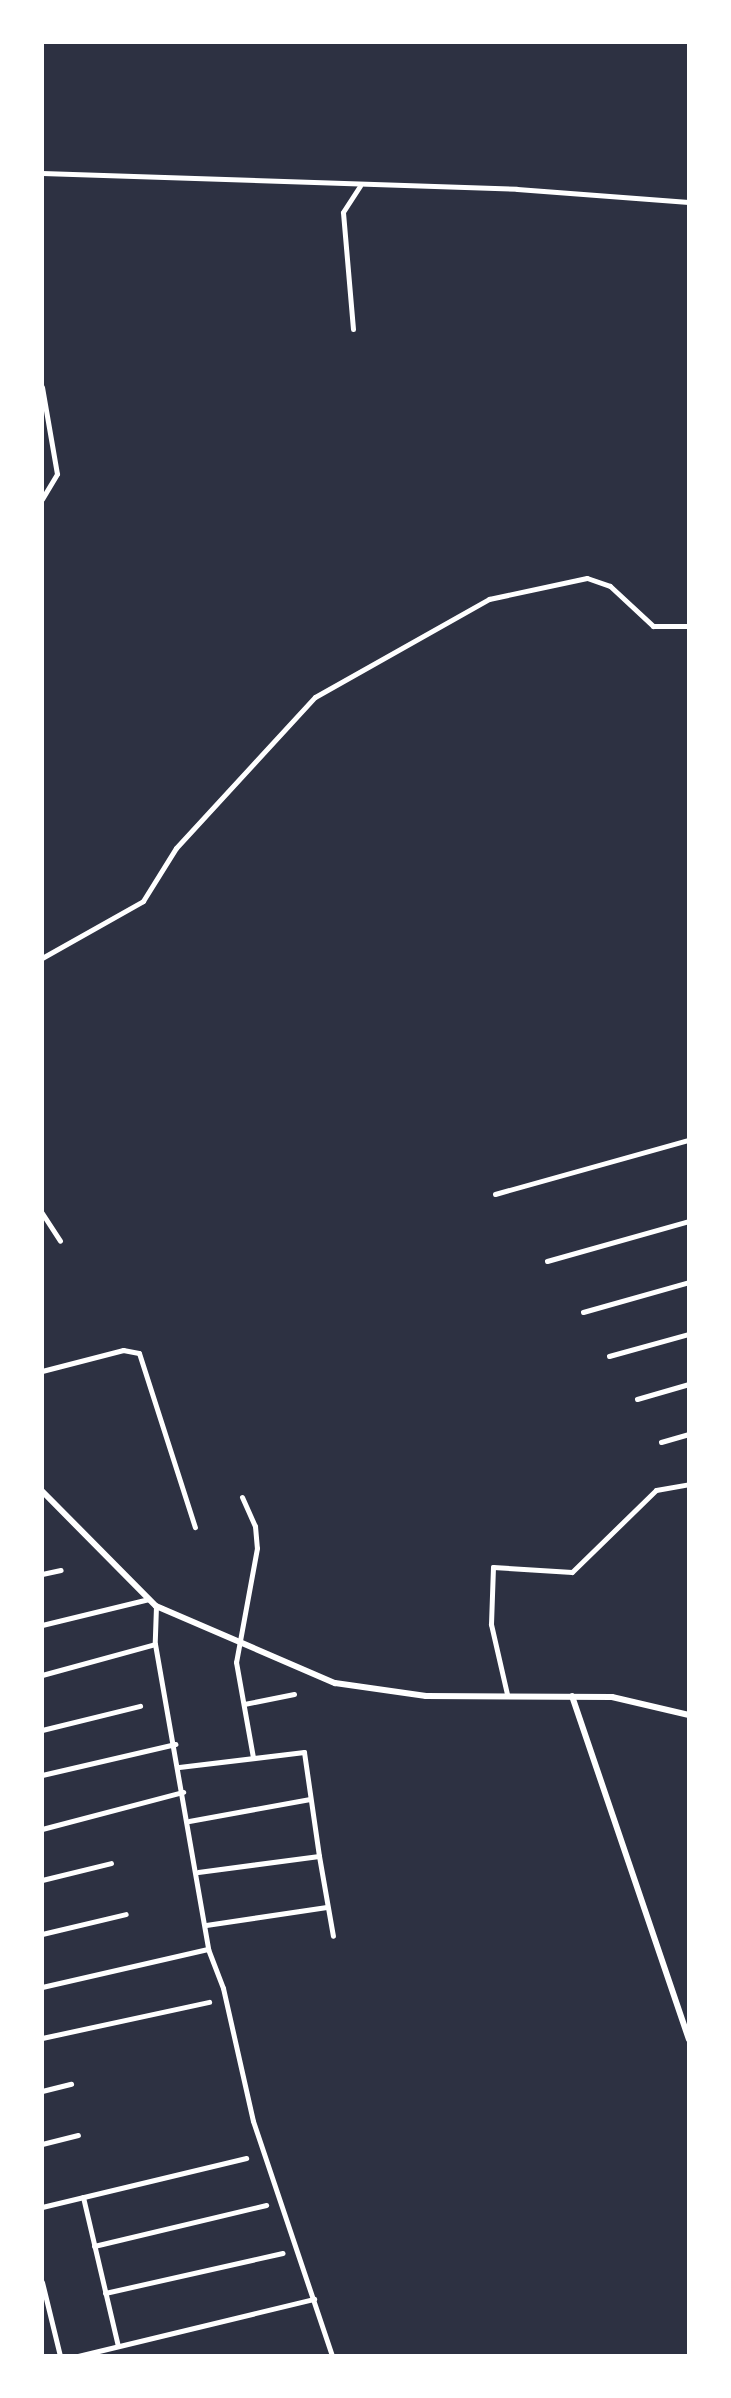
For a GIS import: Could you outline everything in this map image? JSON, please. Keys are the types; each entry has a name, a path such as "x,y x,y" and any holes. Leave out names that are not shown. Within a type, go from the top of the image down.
{"street":[{"path":"42,173 517,189 689,202"},
{"path":"353,329 343,212 360,186"},
{"path":"42,387 57,474 42,499"},
{"path":"42,958 143,901 176,848 315,697 476,606 518,590 587,578 610,586 653,626 689,626"},
{"path":"495,1194 689,1140"},
{"path":"42,1213 60,1241"},
{"path":"547,1261 689,1221"},
{"path":"583,1312 689,1282"},
{"path":"609,1356 689,1334"},
{"path":"42,1371 123,1350 139,1353 195,1527"},
{"path":"637,1399 689,1384"},
{"path":"661,1442 689,1434"},
{"path":"507,1694 491,1624 493,1567 572,1572 656,1490 689,1484"},
{"path":"42,1491 156,1606 237,1644 351,1687 426,1696 507,1694 612,1697 689,1715"},
{"path":"242,1497 255,1526 257,1548 237,1644 253,1757"},
{"path":"42,1574 61,1570"},
{"path":"42,1625 149,1599"},
{"path":"156,1606 155,1644 198,1872 208,1949 253,2121 332,2356"},
{"path":"42,1675 155,1644"},
{"path":"244,1704 294,1694"},
{"path":"572,1696 689,2040"},
{"path":"42,1730 140,1706"},
{"path":"42,1775 175,1744"},
{"path":"179,1767 301,1749 333,1936"},
{"path":"42,1829 183,1792"},
{"path":"189,1821 310,1799"},
{"path":"198,1872 319,1856"},
{"path":"42,1880 111,1863"},
{"path":"206,1925 327,1907"},
{"path":"42,1934 126,1914"},
{"path":"42,1987 208,1949"},
{"path":"42,2038 209,2002"},
{"path":"42,2091 71,2084"},
{"path":"42,2144 78,2135"},
{"path":"42,2207 246,2158"},
{"path":"83,2197 118,2346"},
{"path":"94,2246 266,2205"},
{"path":"105,2293 283,2253"},
{"path":"42,2282 45,2311 60,2356"},
{"path":"78,2356 314,2299"}]}
